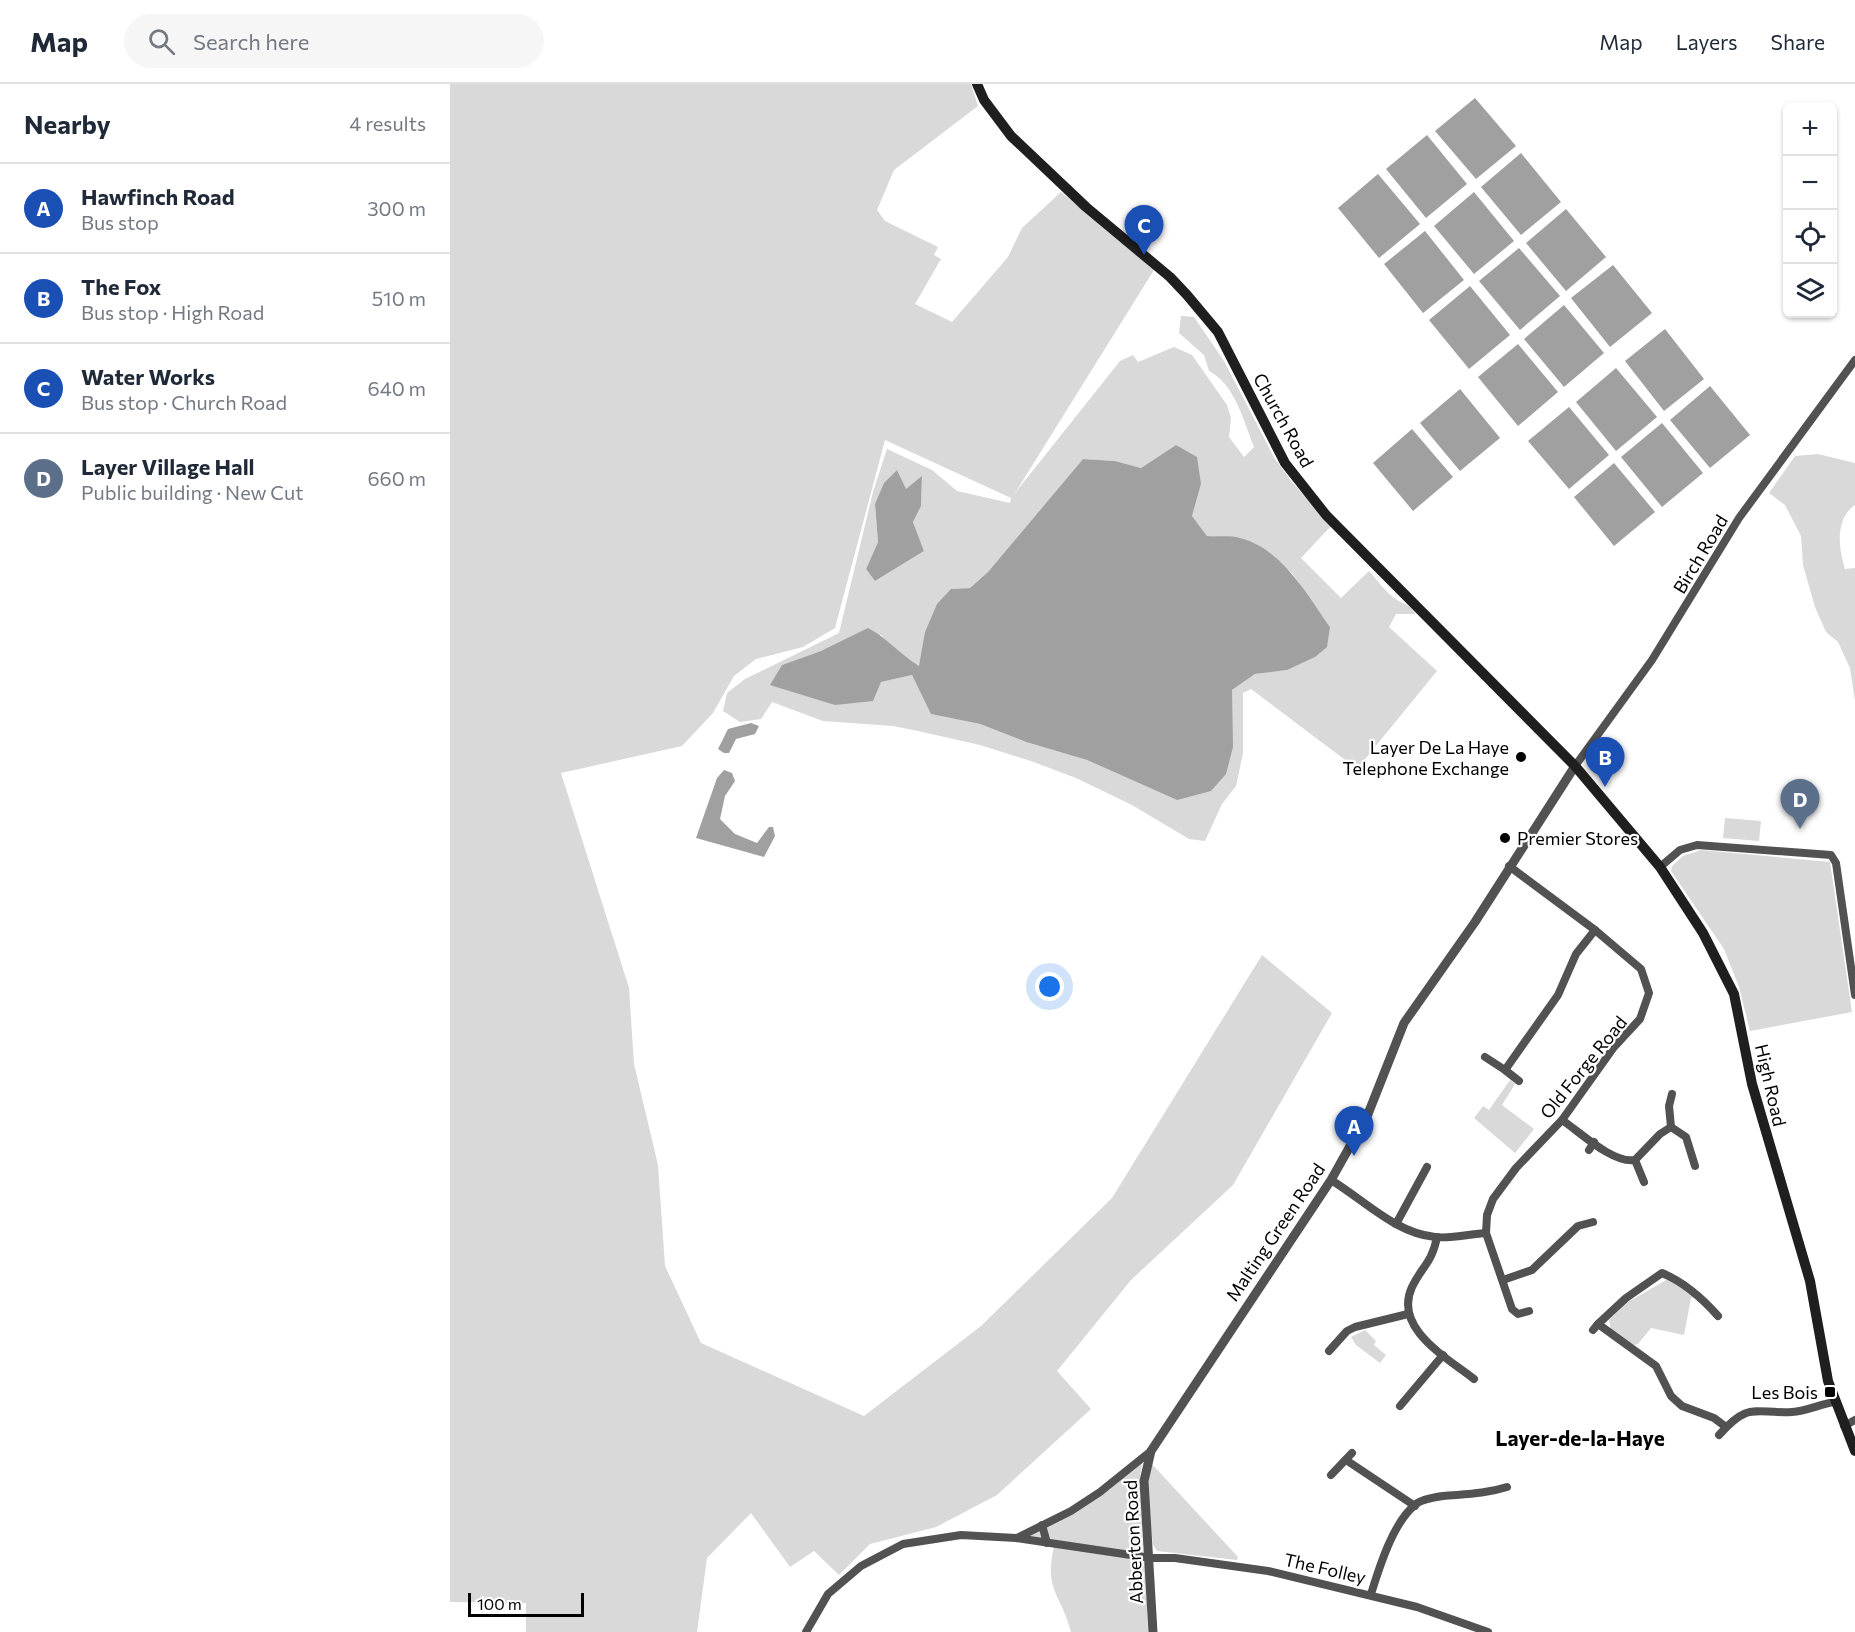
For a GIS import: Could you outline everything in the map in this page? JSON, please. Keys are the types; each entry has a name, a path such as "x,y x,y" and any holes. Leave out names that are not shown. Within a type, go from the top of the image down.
{"main road":[{"name":"Church Road","path":"977,84 994,117 1011,136 1086,207 1170,277 1204,314 1218,332 1285,463 1326,514 1575,766"},
{"name":"High Road","path":"1575,766 1660,867 1716,954 1734,994 1752,1084 1810,1281 1822,1354 1834,1402 1855,1451"}],"street":[{"name":"Birch Road","path":"1575,766 1652,660 1738,518 1855,360"},
{"name":"Malting Green Road","path":"1016,1538 1042,1526 1100,1492 1151,1451 1331,1180 1368,1114 1404,1023 1475,922 1575,766"},
{"path":"1660,867 1680,850 1697,845 1831,855 1836,863 1855,995"},
{"name":"Old Forge Road","path":"1509,866 1595,930 1641,969 1646,980 1648,1000 1640,1019 1614,1047 1562,1120 1516,1168 1493,1199 1487,1215 1486,1233 1512,1309 1518,1314 1529,1311"},
{"path":"1505,1070 1558,995 1576,954 1595,930"},
{"path":"1485,1057 1519,1081"},
{"path":"1671,1127 1669,1106 1672,1094"},
{"path":"1562,1120 1623,1160 1635,1160 1660,1134 1671,1127"},
{"path":"1671,1127 1686,1137 1695,1166"},
{"path":"1589,1150 1594,1143"},
{"path":"1635,1160 1644,1182"},
{"path":"1396,1224 1427,1167"},
{"path":"1331,1180 1396,1224 1414,1232 1437,1237 1486,1233"},
{"path":"1503,1280 1532,1270 1578,1226 1593,1222"},
{"path":"1437,1237 1432,1259 1413,1284 1407,1314 1413,1327 1443,1356 1474,1379"},
{"path":"1718,1317 1706,1303 1681,1283 1659,1271 1596,1327 1656,1366 1671,1396 1682,1406 1714,1418 1726,1427"},
{"path":"1329,1351 1347,1331 1355,1327 1407,1314"},
{"path":"1400,1406 1443,1356"},
{"path":"1719,1435 1741,1414 1752,1410 1795,1412 1834,1402"},
{"path":"1844,1426 1855,1420"},
{"name":"Abberton Road","path":"1151,1451 1144,1481 1144,1520 1151,1558 1153,1632"},
{"path":"1331,1475 1352,1453"},
{"path":"1346,1460 1415,1506"},
{"path":"1371,1594 1382,1559 1401,1524 1415,1506 1441,1496 1476,1495 1507,1487"},
{"path":"1042,1526 1047,1543"},
{"name":"The Folley","path":"806,1632 828,1594 861,1566 903,1544 961,1535 1016,1538 1151,1558 1174,1558 1268,1571 1371,1594 1439,1613 1488,1632"}],"shaded area":[{"path":"450,84 971,84 978,106 894,170 877,210 885,221 938,247 934,255 941,259 915,304 952,322 1008,257 1022,228 1061,192 1154,270 1015,493 1120,361 1133,355 1138,362 1174,347 1192,355 1227,405 1231,418 1229,437 1244,457 1254,447 1238,404 1226,385 1209,371 1204,355 1179,333 1181,316 1194,317 1224,361 1275,459 1331,526 1301,558 1341,598 1369,571 1389,594 1409,606 1415,614 1396,614 1389,627 1437,671 1357,769 1251,689 1243,693 1243,753 1236,786 1222,804 1205,841 1189,839 1132,805 1076,778 980,745 893,726 823,721 772,702 761,719 740,722 723,711 727,693 745,679 839,633 873,492 887,449 932,470 957,491 1010,503 1011,498 885,440 835,628 803,647 756,659 734,676 713,713 682,746 561,773 629,988 634,1064 658,1165 665,1266 701,1343 864,1416 981,1326 1112,1198 1262,955 1332,1013 1233,1185 1131,1280 1057,1371 1091,1409 997,1495 936,1527 870,1544 839,1575 814,1551 790,1567 751,1513 707,1558 697,1632 526,1632 526,1603 450,1602","holes":["1176,445 1201,484 1192,516 1207,536 1240,538 1292,573 1330,627 1287,670 1255,674 1232,690 1231,709 1177,800 1087,760 1026,742 980,724 932,714 912,675 881,682 782,665 821,651 881,635 892,647 919,666 951,589 970,588 988,572 1083,459 1115,461 1141,468","897,470 906,490 922,477 921,506 913,522 924,551 875,581 866,569 878,542 875,504"]},
{"path":"1475,98 1516,146 1476,179 1435,131"},
{"path":"1427,135 1467,184 1426,218 1386,169"},
{"path":"1521,153 1561,202 1521,235 1481,187"},
{"path":"1378,174 1420,224 1379,258 1338,208"},
{"path":"1474,192 1514,241 1474,274 1434,226"},
{"path":"1566,209 1606,257 1566,291 1526,243"},
{"path":"1425,231 1464,280 1423,313 1384,264"},
{"path":"1519,248 1560,296 1520,330 1479,281"},
{"path":"1613,265 1652,313 1610,347 1571,298"},
{"path":"1470,286 1510,335 1469,369 1429,320"},
{"path":"1564,305 1604,353 1564,387 1524,339"},
{"path":"1665,329 1704,379 1664,411 1625,361"},
{"path":"1518,344 1558,392 1518,426 1478,377"},
{"path":"1616,368 1657,417 1616,451 1576,402"},
{"path":"1710,386 1750,435 1710,468 1670,420"},
{"path":"1460,389 1500,438 1460,471 1420,423"},
{"path":"1569,407 1609,455 1569,489 1528,441"},
{"path":"1662,423 1703,473 1662,507 1621,457"},
{"path":"1412,429 1453,477 1413,511 1373,463"},
{"path":"1176,445 1197,457 1201,484 1192,516 1207,536 1240,538 1268,551 1292,574 1330,627 1327,647 1315,657 1287,670 1255,674 1232,690 1233,747 1226,774 1211,791 1177,800 1087,760 1026,742 980,724 931,714 912,675 881,682 873,701 835,705 770,685 782,665 821,651 868,628 919,666 925,632 937,604 951,589 970,588 988,572 1083,459 1115,461 1141,468"},
{"path":"1818,454 1855,463 1855,505 1844,518 1840,544 1845,569 1855,568 1855,701 1850,668 1838,642 1826,632 1815,607 1803,565 1801,536 1785,505 1769,493 1795,456"},
{"path":"1614,463 1655,512 1614,546 1574,497"},
{"path":"897,470 906,489 922,476 921,506 913,522 924,551 875,581 866,569 878,542 875,504 884,483"},
{"path":"751,723 759,726 755,734 736,739 729,753 718,749 728,729"},
{"path":"724,770 732,773 735,781 725,796 720,819 735,834 757,843 769,827 773,827 775,836 764,857 696,838 717,778"},
{"path":"1725,818 1761,821 1759,841 1723,838"},
{"path":"1701,850 1830,862 1852,1012 1750,1031 1739,987 1724,949 1671,871 1672,866 1683,856"},
{"path":"1510,1080 1515,1084 1502,1105 1534,1129 1515,1153 1474,1118 1483,1106 1489,1110"},
{"path":"1668,1279 1696,1297 1691,1298 1684,1335 1651,1328 1638,1344 1634,1345 1611,1331 1609,1320 1628,1302"},
{"path":"1365,1330 1376,1341 1374,1345 1386,1355 1380,1363 1356,1345 1351,1337"},
{"path":"1150,1462 1238,1557 1237,1560 1157,1551 1153,1545 1146,1485"},
{"path":"1139,1464 1142,1464 1140,1476 1143,1554 1024,1538 1109,1490"},
{"path":"1054,1546 1142,1560 1146,1566 1148,1632 1071,1632 1052,1583 1051,1561"}],"place":[{"name":"Water Works","path":"1144,255"},
{"name":"Layer De La Haye Telephone Exchange","path":"1521,757"},
{"name":"The Fox","path":"1605,787"},
{"name":"Layer Village Hall","path":"1800,829"},
{"name":"Premier Stores","path":"1505,838"},
{"name":"Hawfinch Road","path":"1354,1156"},
{"name":"Les Bois","path":"1830,1392"}],"district":[{"name":"Layer-de-la-Haye","path":"1580,1437"}]}
